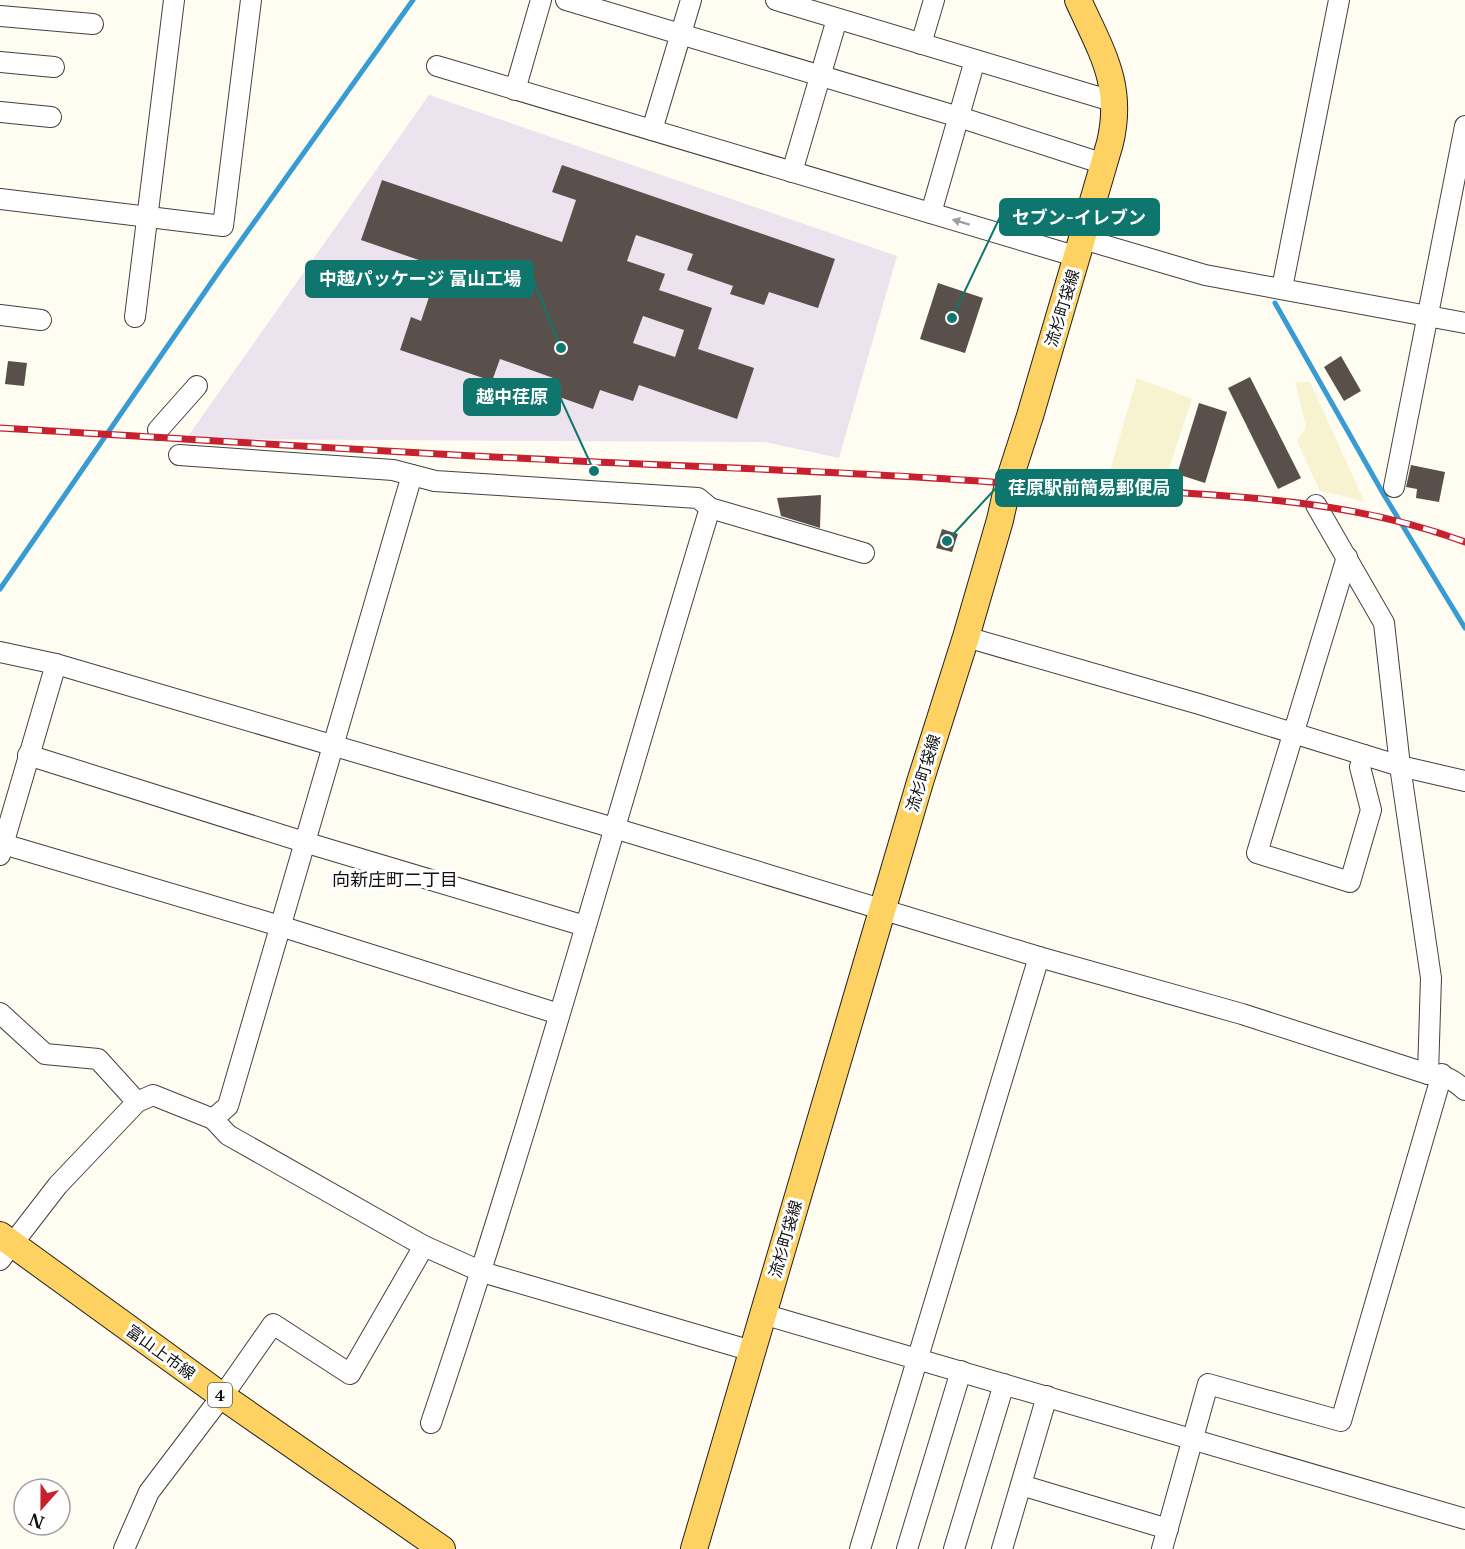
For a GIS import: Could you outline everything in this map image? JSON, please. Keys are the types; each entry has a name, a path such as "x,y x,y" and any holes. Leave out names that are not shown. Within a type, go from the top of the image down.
{"main road":[{"name":"流杉町袋線","path":"694,1549 966,637 1000,520 1008,484 1080,248 1115,123 1113,84 1107,65 1077,0"},
{"name":"富山上市線","path":"4,1247 442,1549"}],"street":[{"path":"135,317 174,0"},
{"path":"0,199 223,226 251,0"},
{"path":"515,90 541,0"},
{"path":"566,0 959,117 1104,164"},
{"path":"652,130 692,0"},
{"path":"776,0 805,4 837,19 1115,102"},
{"path":"921,44 934,0"},
{"path":"1282,288 1339,0"},
{"path":"0,16 93,24"},
{"path":"792,172 837,19"},
{"path":"931,213 975,60"},
{"path":"0,62 54,67"},
{"path":"437,66 931,213 1205,275 1465,323"},
{"path":"0,112 51,117"},
{"path":"1394,488 1465,126"},
{"path":"0,315 40,320"},
{"path":"158,430 196,386"},
{"path":"179,455 393,470 435,481 698,498 710,508 864,553"},
{"path":"213,1119 228,1106 412,475"},
{"path":"1162,1549 1208,1384 1341,1421 1435,1074 1431,978 1400,766 1384,622 1317,505"},
{"path":"431,1423 482,1272 710,508"},
{"path":"1347,557 1257,853 1350,882 1371,810 1360,766 1364,754"},
{"path":"966,637 1400,766 1465,782"},
{"path":"0,652 56,664 614,828 1039,957 1242,1014 1317,1039 1452,1078 1465,1090"},
{"path":"56,664 1,850 280,926 559,1014"},
{"path":"28,755 304,842 585,926"},
{"path":"865,1548 917,1358 1039,957"},
{"path":"0,1013 45,1054 98,1059 136,1102"},
{"path":"4,1247 58,1185 136,1102 153,1095 213,1119 228,1135 424,1246 482,1272 752,1351"},
{"path":"124,1549 149,1492 273,1324 350,1374 424,1246"},
{"path":"763,1314 1465,1519"},
{"path":"907,1549 961,1371"},
{"path":"954,1549 1004,1384"},
{"path":"1002,1549 1047,1396"},
{"path":"1021,1485 1168,1529"}],"shaded area":[{"path":"429,95 897,256 839,458 765,442 186,439"},
{"path":"1137,378 1192,399 1165,479 1109,474"},
{"path":"1295,382 1310,382 1364,501 1320,491 1297,441 1306,427"}],"building":[{"path":"562,165 835,259 818,308 769,292 764,305 730,294 733,286 687,270 693,254 636,235 627,261 665,274 659,290 712,308 698,349 754,368 737,419 639,385 633,401 600,390 593,409 551,394 556,379 500,359 492,381 400,350 411,317 421,321 439,267 361,240 382,180 562,242 576,200 552,192","holes":["643,316 684,330 675,357 633,343"]},
{"path":"938,283 983,298 965,353 920,339"},
{"path":"1341,356 1361,391 1344,401 1324,367"},
{"path":"8,361 27,363 24,386 5,384"},
{"path":"1250,377 1301,478 1278,489 1228,388"},
{"path":"1199,403 1227,412 1205,483 1177,474"},
{"path":"1411,465 1445,472 1439,502 1416,498 1417,489 1406,487"},
{"path":"821,495 820,528 781,516 777,498"},
{"path":"942,529 958,534 952,552 936,548"}],"waterway":[{"path":"0,589 220,270 413,0"},
{"path":"1275,303 1384,495 1465,628"}],"railway":[{"path":"0,428 360,450 898,476 1238,497 1353,511 1409,524 1465,542"}],"place":[{"name":"セブン-イレブン","path":"952,318"},
{"name":"中越パッケージ 富山工場","path":"561,348"},
{"name":"越中荏原","path":"594,471"},
{"name":"荏原駅前簡易郵便局","path":"947,541"}],"district":[{"name":"向新庄町二丁目","path":"395,880"}]}
